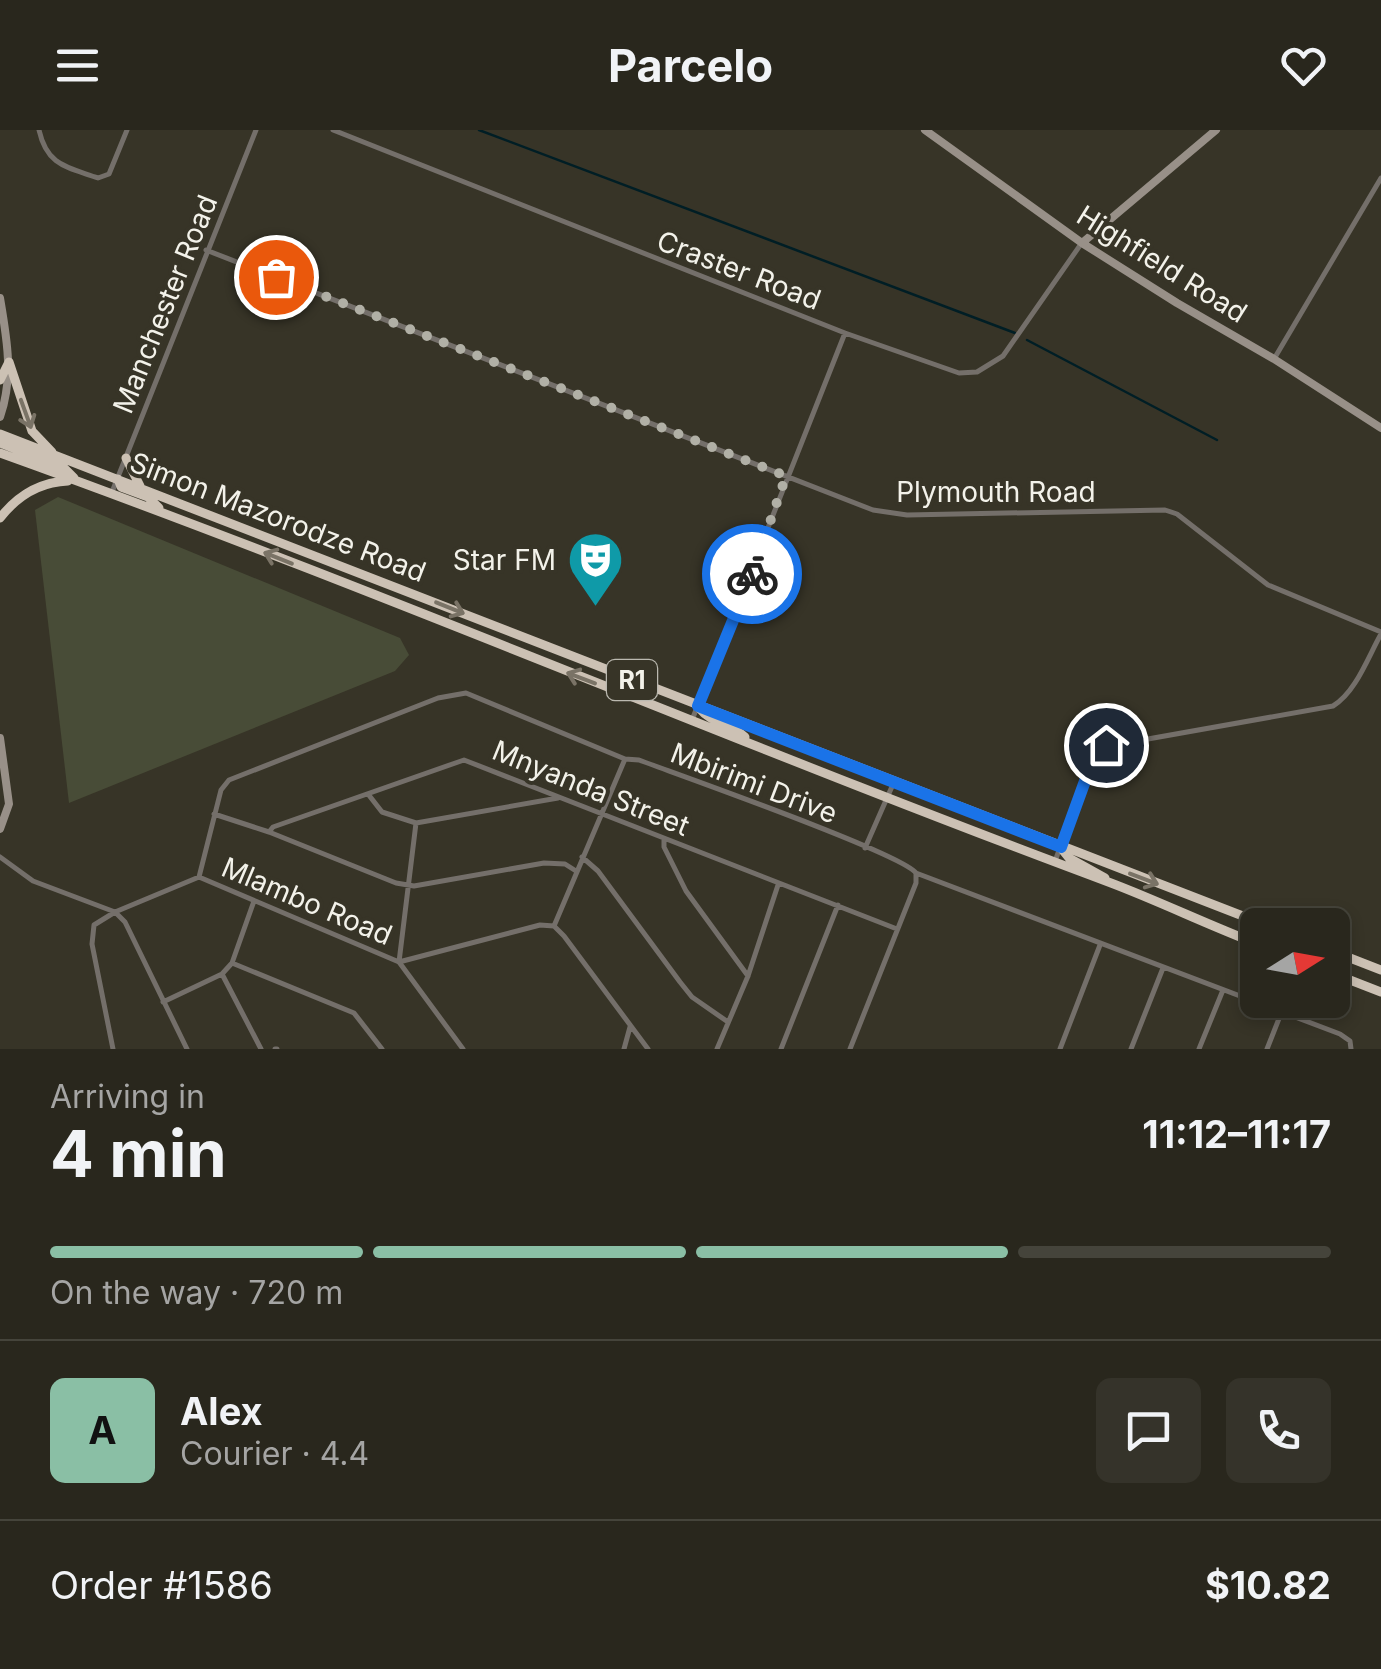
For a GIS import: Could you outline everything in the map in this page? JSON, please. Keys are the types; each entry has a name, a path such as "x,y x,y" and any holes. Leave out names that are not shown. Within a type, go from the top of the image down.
{"highway":[{"path":"0,380 9,362"},
{"path":"9,362 32,431 58,457"},
{"name":"Simon Mazorodze Road","path":"0,434 1240,915"},
{"path":"0,443 64,468 76,480"},
{"name":"Simon Mazorodze Road","path":"0,453 112,492 1240,937"},
{"path":"126,458 141,488"},
{"path":"118,479 122,487 148,497 164,513"},
{"path":"0,518 31,490 56,481 76,480"},
{"path":"698,706 704,716 734,727 751,742"},
{"path":"1061,847 1069,858 1111,883"},
{"path":"1350,958 1381,970"},
{"path":"1350,980 1381,992"}],"street":[{"path":"39,130 48,155 58,163 98,178 109,174 127,130"},
{"name":"Manchester Road","path":"112,492 256,130"},
{"name":"Craster Road","path":"333,130 846,333 959,373 977,372 1002,356 1082,243"},
{"name":"Highfield Road","path":"925,130 1082,243 1177,304 1274,358 1381,428"},
{"path":"1082,243 1216,130"},
{"path":"1274,358 1381,178"},
{"name":"Plymouth Road","path":"206,250 886,514 1165,510 1187,519 1268,584 1381,633"},
{"path":"0,298 9,362 8,387 0,417"},
{"path":"692,720 846,333"},
{"path":"1054,864 1089,770 1102,747 1332,706 1343,700 1381,633"},
{"name":"Mbirimi Drive","path":"199,877 221,790 229,780 455,693 466,694 625,759 639,760 865,848 910,866 916,873 1240,996"},
{"path":"0,738 10,804 0,829"},
{"path":"554,926 625,759"},
{"name":"Mnyanda Street","path":"269,832 464,760 898,929"},
{"path":"865,848 894,782"},
{"path":"368,794 382,812 416,823 434,823 561,797"},
{"path":"214,814 408,885 428,885 544,862 564,864 576,871"},
{"path":"416,823 399,962 463,1049"},
{"path":"664,840 686,892 748,976"},
{"path":"0,857 43,886 114,912 126,922 186,1049"},
{"path":"582,857 598,871 692,996 728,1022"},
{"path":"850,1049 916,883 916,873"},
{"path":"113,1049 92,934 94,925 114,912 199,877"},
{"name":"Mlambo Road","path":"199,877 399,962"},
{"path":"716,1049 748,976 778,884"},
{"path":"163,1002 222,974 232,963 254,901"},
{"path":"780,1049 838,906"},
{"path":"399,962 522,928 554,926"},
{"path":"554,926 648,1049"},
{"path":"1060,1049 1100,944"},
{"path":"232,963 354,1013 382,1049"},
{"path":"1131,1049 1163,968"},
{"path":"222,974 260,1049"},
{"path":"1199,1049 1223,990"},
{"path":"1267,1049 1279,1018"},
{"name":"Mbirimi Drive","path":"1300,1018 1340,1034 1350,1041 1351,1048"},
{"path":"624,1049 630,1027"}],"green space":[{"path":"58,497 400,638 409,655 395,671 69,803 35,510"}],"waterway":[{"path":"479,130 1015,333"},
{"path":"1027,340 1217,440"}],"way so far":[{"path":"276,277 786,476 752,574"}],"place":[{"name":"Star FM","path":"595,609"}],"route":[{"path":"752,574 698,706 1061,847 1089,770 1106,745"}]}
